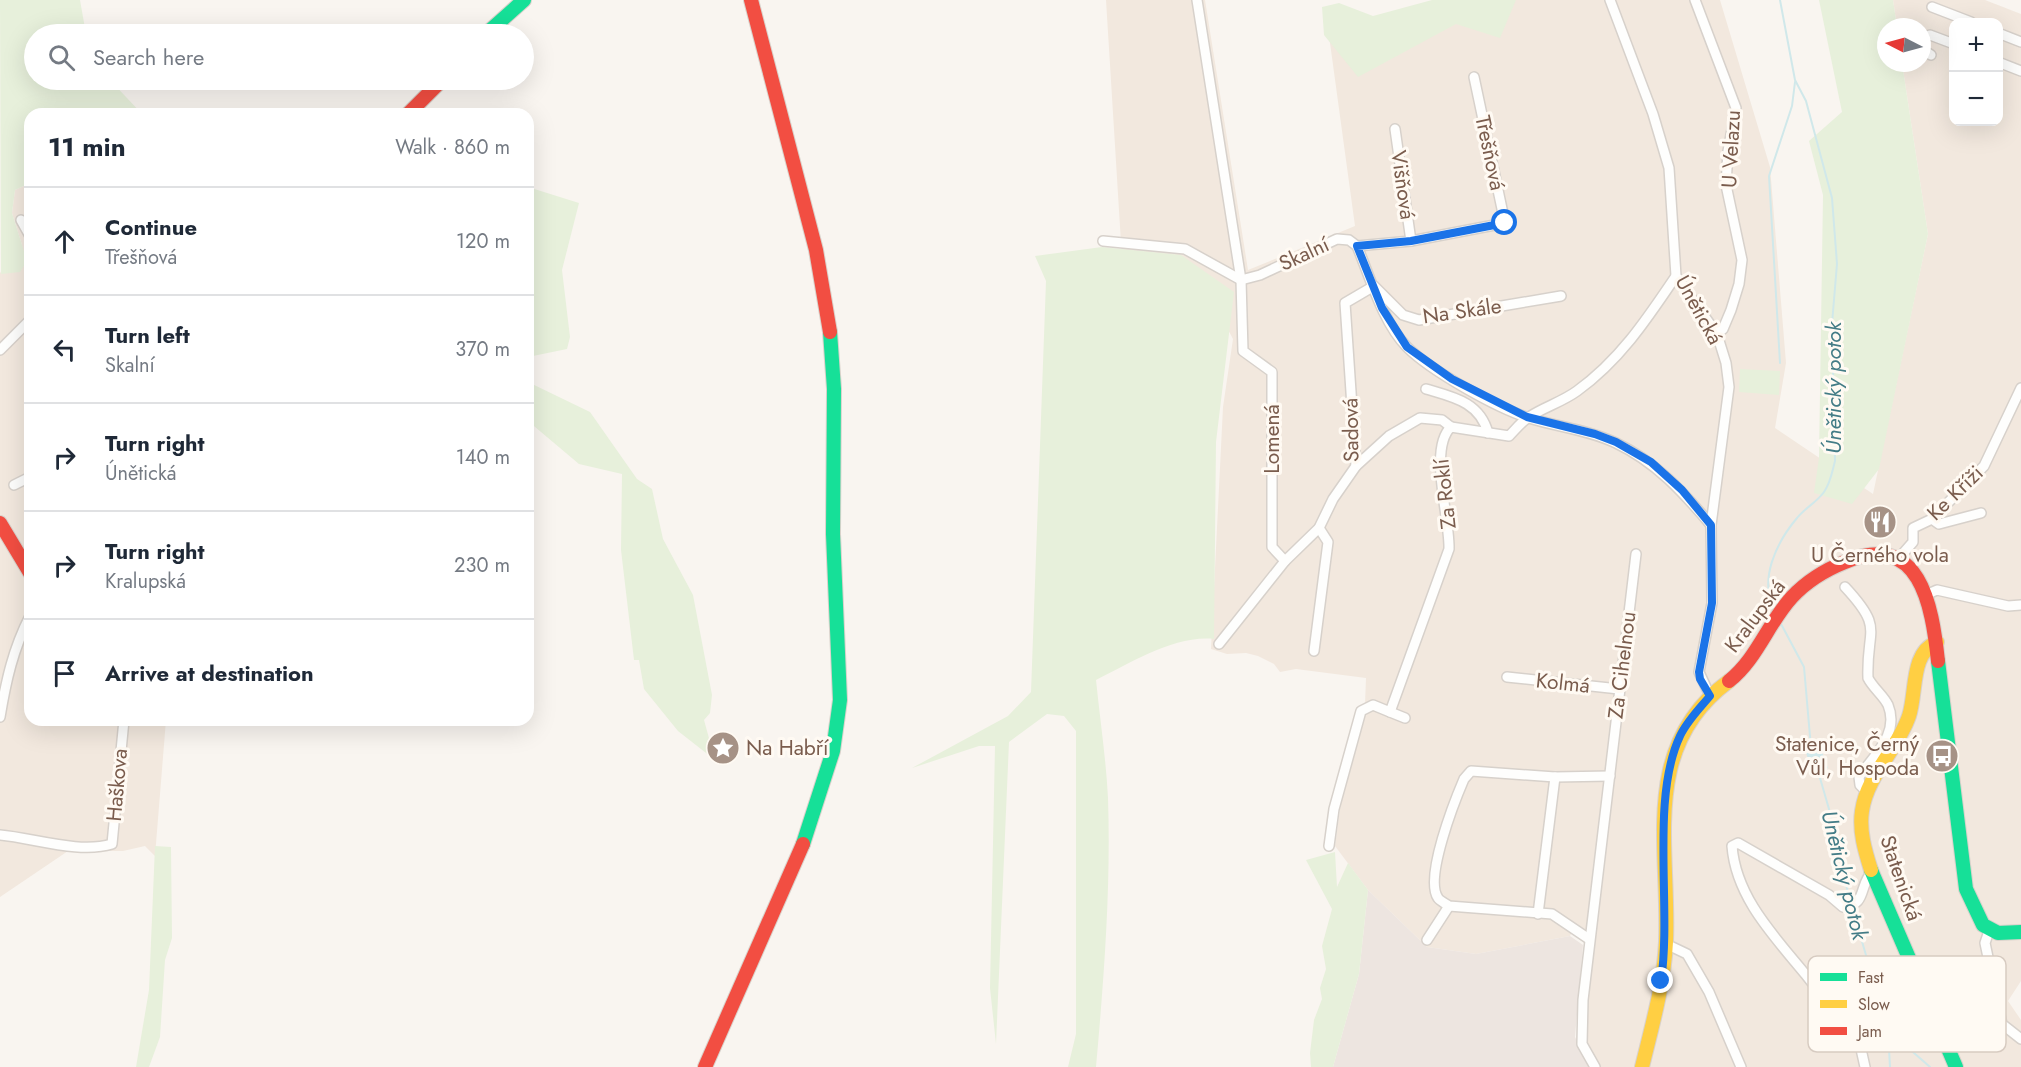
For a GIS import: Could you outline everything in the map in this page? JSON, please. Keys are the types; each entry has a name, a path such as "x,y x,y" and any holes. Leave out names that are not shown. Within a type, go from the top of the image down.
{"street":[{"path":"497,24 524,0"},
{"path":"705,1067 810,827 833,751 840,700 833,534 834,389 830,326 816,250 751,0"},
{"path":"1197,0 1241,280"},
{"name":"Únětická","path":"1611,0 1653,114 1669,168 1677,276 1717,334 1726,363 1729,387 1711,525 1712,603 1699,672 1700,679 1710,696"},
{"name":"U Velazu","path":"1695,0 1736,108 1728,151 1726,185 1742,260 1739,284 1731,310 1723,329 1717,334"},
{"path":"1932,7 1961,18"},
{"path":"1931,35 1949,42"},
{"path":"2003,35 2021,42"},
{"path":"2003,64 2021,71"},
{"name":"Třešňová","path":"1357,246 1411,241 1505,223 1474,77"},
{"path":"414,108 432,90"},
{"name":"Višňová","path":"1395,129 1411,241"},
{"path":"21,220 24,225"},
{"name":"Skalní","path":"1241,280 1260,275 1337,239 1349,240 1357,246 1382,308 1407,347 1452,379 1527,417 1595,434 1616,442 1651,462 1682,490 1711,525"},
{"path":"1103,241 1185,249 1241,280"},
{"path":"1527,417 1554,406 1578,390 1616,358 1639,332 1677,276"},
{"name":"Lomená","path":"1241,280 1243,351 1272,372 1272,546 1285,561"},
{"name":"Na Skále","path":"1374,286 1403,315 1419,320 1561,296"},
{"name":"Sadová","path":"1319,528 1333,500 1356,466 1345,303 1374,286"},
{"path":"0,350 24,326"},
{"name":"Ke Kříži","path":"1899,558 1913,542 1914,528 1932,519 1984,466 2021,388"},
{"path":"1425,389 1461,400 1476,409 1485,421 1488,433"},
{"name":"Za Roklí","path":"1390,712 1449,549 1450,528 1439,454 1443,434 1451,427 1509,436 1527,417"},
{"path":"1356,466 1389,436 1420,418 1442,420 1451,427"},
{"path":"14,485 24,480"},
{"path":"1932,519 1939,524 1981,513"},
{"path":"0,523 24,563"},
{"path":"1219,644 1285,561 1319,528 1328,542 1314,651"},
{"name":"Kralupská","path":"1642,1067 1661,981 1666,944 1666,799 1670,766 1681,734 1710,696 1740,671 1790,599 1814,578 1843,562 1873,553 1899,558"},
{"name":"Za Cihelnou","path":"1594,1067 1582,1044 1589,939 1636,554"},
{"path":"1899,558 1915,570 1928,594 1937,642 1966,889 1976,917 1989,931 2006,934 2021,932"},
{"path":"1845,587 1869,616 1872,646 1868,678 1886,700 1890,712 1888,736 1884,746 1859,777 1860,785 1867,792"},
{"path":"1928,594 1938,590 1999,604 2021,605"},
{"path":"0,717 7,674 24,629"},
{"name":"Statenická","path":"1907,956 1873,872 1862,820 1867,792 1907,723 1917,684 1921,652 1929,644 1937,642"},
{"name":"Kolmá","path":"1507,677 1619,689"},
{"path":"1329,846 1334,809 1361,711 1373,705 1405,717"},
{"name":"Haškova","path":"0,835 62,845 100,848 112,844 123,726"},
{"path":"1589,939 1552,914 1449,906 1438,899 1434,891 1441,837 1464,779 1471,771 1555,777 1610,776"},
{"path":"1539,914 1555,777"},
{"path":"1808,981 1751,902 1735,865 1732,846 1738,843 1762,856 1829,895 1843,907 1856,905 1861,900 1864,882 1873,872"},
{"path":"1427,940 1449,906"},
{"path":"1988,956 1985,944 1989,931"},
{"path":"1666,944 1687,954 1709,992 1741,1067"},
{"path":"2006,1027 2021,1039"},
{"path":"1862,1052 1865,1067"},
{"name":"Statenická","path":"1948,1052 1956,1067"}],"shaded area":[{"path":"1106,0 1205,0 1248,270 1355,226 1327,21 1499,13 1498,0 1720,0 1770,167 1786,363 1775,428 1873,494 1928,234 1903,72 1931,72 1931,18 1896,18 1893,0 1985,0 2021,14 2021,981 2008,1001 2021,1020 2021,1067 1598,1067 1586,1045 1586,1008 1593,936 1576,924 1570,936 1476,954 1427,947 1368,890 1335,846 1344,780 1365,704 1366,678 1296,669 1280,672 1274,664 1258,656 1246,653 1227,654 1211,649 1223,407 1233,339 1197,271 1122,259"},
{"path":"24,186 24,726 166,726 155,856 145,846 123,851 68,851 0,897 0,273 22,245 12,213 15,190"},
{"path":"1368,890 1427,947 1476,954 1570,936 1583,945 1575,1037 1590,1067 1333,1067 1359,974"}],"green space":[{"path":"0,0 80,0 84,24 24,24 24,90 119,90 136,108 24,108 24,186 15,190 12,213 24,251 24,266 20,272 1,274"},
{"path":"1432,0 1516,0 1500,38 1456,24 1358,77 1324,35 1322,7 1339,3 1373,16"},
{"path":"1819,0 1893,0 1896,18 1877,18 1877,72 1903,72 1928,234 1879,469 1852,504 1814,493 1819,458 1823,195 1809,141 1842,112"},
{"path":"534,189 579,203 562,270 570,337 567,349 534,356"},
{"path":"1102,247 1181,255 1234,292 1216,442 1214,639 1184,641 1168,646 1096,680 1106,769 1109,831 1108,899 1102,1000 1096,1067 1068,1067 1076,1034 1076,731 1064,716 1047,714 1009,742 996,1044 990,988 995,746 979,746 912,768 1008,716 1031,692 1046,281 1035,256"},
{"path":"1740,369 1780,371 1779,395 1739,392"},
{"path":"534,385 590,412 637,479 652,489 663,539 693,595 712,695 710,713 704,720 715,760 678,731 644,689 639,660 634,660 621,550 622,474 579,464 534,426"},
{"path":"155,846 171,847 172,938 165,960 160,1037 149,1067 136,1067 149,990"},
{"path":"1335,852 1337,887 1348,863 1368,890 1359,974 1333,1067 1311,1067 1310,1053 1314,1020 1322,999 1320,988 1326,969 1322,946 1332,909 1306,860"}],"water":[{"path":"1819,744 1828,768 1813,774 1805,750"}],"waterway":[{"name":"Únětický potok","path":"1775,612 1768,587 1776,550 1797,518 1824,492 1830,481 1835,461 1832,324 1837,264 1832,198 1806,101 1795,80 1780,0"},
{"path":"1780,363 1769,176 1792,106 1795,82"},
{"name":"Únětický potok","path":"1780,622 1804,667 1811,748"},
{"name":"Únětický potok","path":"1818,771 1831,816 1850,902"},
{"name":"Únětický potok","path":"1852,907 1866,956"},
{"name":"Únětický potok","path":"1889,1052 1890,1067"},
{"path":"1913,1052 1930,1067"}],"traffic: fast":[{"path":"497,24 524,0"},
{"path":"803,844 833,751 840,700 833,534 834,389 830,332"},
{"path":"1938,661 1966,889 1983,925 1998,933 2021,932"},
{"path":"1871,870 1908,956"},
{"path":"1950,1052 1956,1067"}],"traffic: slow":[{"path":"1871,870 1861,826 1865,798 1909,716 1918,664 1922,655 1928,647 1937,642"},
{"path":"1642,1067 1657,1005 1665,958 1665,801 1671,768 1682,736 1701,707 1729,681"}],"traffic: jam":[{"path":"751,0 816,250 830,332"},
{"path":"414,108 432,90"},
{"path":"0,523 24,563"},
{"path":"1729,681 1755,652 1776,618 1797,592 1830,569 1870,555 1890,556 1906,564 1917,578 1926,597 1938,661"},
{"path":"705,1067 803,844"}],"place":[{"name":"U Černého vola","path":"1880,522"},
{"name":"Na Habří","path":"723,748"},
{"name":"Statenice, Černý Vůl, Hospoda","path":"1942,756"}],"route":[{"path":"1505,223 1411,241 1357,246 1382,308 1407,347 1452,379 1527,417 1595,434 1616,442 1651,462 1682,490 1711,525 1712,603 1706,623 1699,672 1700,679 1710,696 1690,719 1681,734 1670,766 1666,799 1666,944 1661,981"}]}
